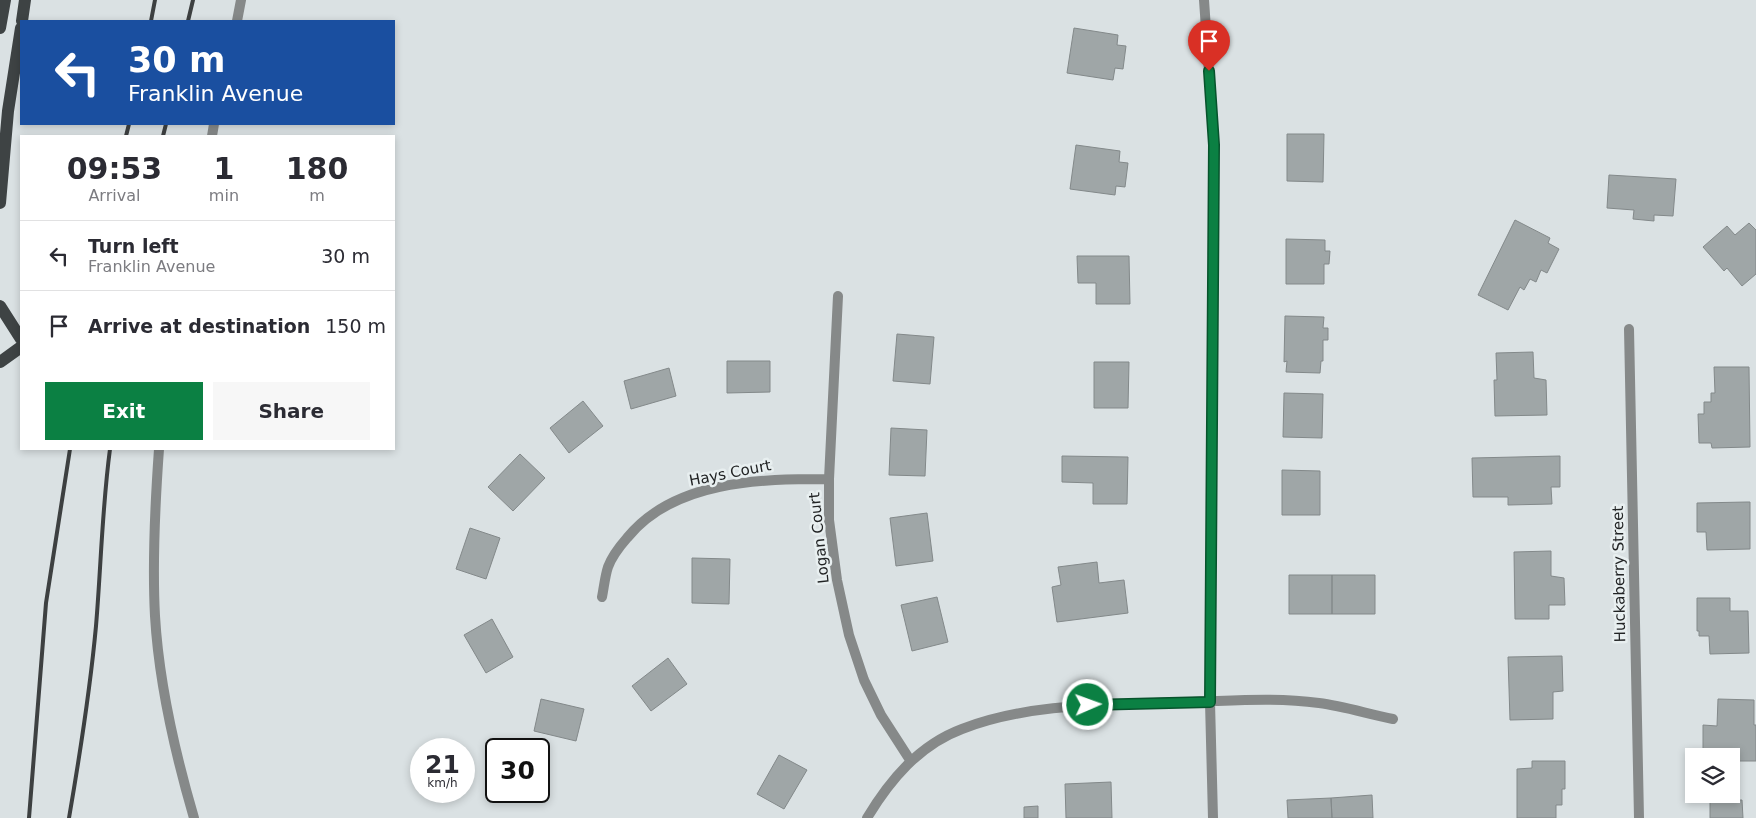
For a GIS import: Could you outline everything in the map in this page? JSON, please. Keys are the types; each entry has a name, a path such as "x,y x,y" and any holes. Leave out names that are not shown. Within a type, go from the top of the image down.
{"main road":[{"path":"0,28 5,0"},
{"path":"22,20 25,0"},
{"path":"0,203 8,111 20,34"},
{"path":"0,306 20,336"},
{"path":"0,362 20,348"}],"street":[{"path":"236,20 241,0"},
{"path":"1204,0 1214,145 1210,702 1213,818"},
{"name":"Logan Court","path":"838,296 829,479 829,520 837,580 849,635 864,680 881,715 910,760"},
{"name":"Huckaberry Street","path":"1629,329 1639,818"},
{"path":"159,450 153,554 155,618 162,680 174,742 194,818"},
{"name":"Hays Court","path":"602,597 608,566 619,547 634,529 652,513 674,500 700,491 779,479 829,479"},
{"path":"867,818 881,794 910,760 938,741 960,729 1024,712 1088,705 1267,699 1320,703 1393,719"}],"building":[{"path":"1074,28 1118,35 1117,45 1126,46 1123,69 1115,68 1113,80 1067,73"},
{"path":"1287,134 1324,134 1323,182 1287,181"},
{"path":"1076,145 1120,151 1119,162 1128,163 1125,187 1116,186 1115,195 1070,189"},
{"path":"1609,175 1676,179 1673,216 1654,215 1654,221 1633,219 1634,210 1607,208"},
{"path":"1515,220 1550,238 1548,243 1559,249 1547,273 1541,270 1536,282 1530,279 1524,290 1520,287 1508,310 1478,295"},
{"path":"1749,223 1756,230 1756,274 1742,286 1727,268 1724,271 1703,247 1727,226 1735,235"},
{"path":"1286,239 1325,240 1325,251 1330,251 1329,264 1324,264 1324,284 1286,284"},
{"path":"1077,256 1129,256 1130,304 1096,304 1096,283 1078,283"},
{"path":"1285,316 1324,317 1323,328 1328,328 1328,340 1323,340 1323,361 1321,361 1320,373 1286,372 1287,361 1284,362"},
{"path":"897,334 934,337 930,384 893,381"},
{"path":"1533,352 1534,378 1546,380 1547,415 1495,416 1494,380 1497,380 1496,353"},
{"path":"727,361 770,361 770,392 727,393"},
{"path":"1094,362 1129,362 1128,408 1094,408"},
{"path":"1714,367 1749,367 1750,447 1712,448 1711,443 1699,443 1698,414 1704,414 1704,402 1711,402 1711,393 1715,393"},
{"path":"669,368 676,396 631,409 624,381"},
{"path":"1284,393 1323,394 1322,438 1283,437"},
{"path":"583,401 603,426 569,453 550,428"},
{"path":"891,428 927,430 925,476 889,475"},
{"path":"520,454 545,478 513,511 488,487"},
{"path":"1062,456 1128,457 1127,504 1093,504 1093,483 1062,482"},
{"path":"1560,456 1560,487 1551,487 1552,504 1508,505 1508,497 1473,497 1472,458"},
{"path":"1282,470 1320,471 1320,515 1282,515"},
{"path":"1750,502 1750,549 1707,550 1706,532 1697,532 1697,503"},
{"path":"927,513 933,561 896,566 890,518"},
{"path":"470,528 500,538 486,579 456,569"},
{"path":"1551,551 1551,576 1564,578 1565,605 1549,605 1549,619 1515,619 1514,552"},
{"path":"692,558 730,559 729,604 692,603"},
{"path":"1097,562 1099,583 1124,580 1128,613 1057,622 1052,587 1061,585 1058,567"},
{"path":"1289,575 1332,575 1332,614 1289,614"},
{"path":"1332,575 1375,575 1375,614 1332,614"},
{"path":"937,597 948,642 912,651 901,605"},
{"path":"1697,598 1730,598 1730,611 1748,611 1749,653 1710,654 1709,636 1699,636 1699,631 1697,631"},
{"path":"492,619 513,657 486,673 464,635"},
{"path":"1562,656 1563,691 1553,692 1553,719 1510,720 1508,657"},
{"path":"668,658 687,684 651,711 632,686"},
{"path":"541,699 584,709 576,741 534,731"},
{"path":"1718,699 1754,700 1756,761 1740,761 1740,748 1703,748 1703,725 1717,726"},
{"path":"779,755 807,770 784,809 757,794"},
{"path":"1532,761 1565,761 1565,789 1562,789 1562,805 1556,805 1556,818 1517,818 1517,769 1532,768"},
{"path":"1111,782 1112,818 1066,818 1065,784"},
{"path":"1372,795 1373,818 1332,818 1331,798"},
{"path":"1331,798 1332,818 1288,818 1287,800"},
{"path":"1740,800 1742,800 1743,818 1710,818 1710,803 1740,803"},
{"path":"1038,806 1038,818 1024,818 1024,807"}],"railway":[{"path":"151,20 155,0"},
{"path":"188,20 193,0"},
{"path":"126,135 129,125"},
{"path":"163,135 166,125"},
{"path":"29,818 46,603 70,450"},
{"path":"69,818 94,650 110,450"}],"route":[{"path":"1088,705 1210,702 1211,305 1214,145 1209,71"}]}
